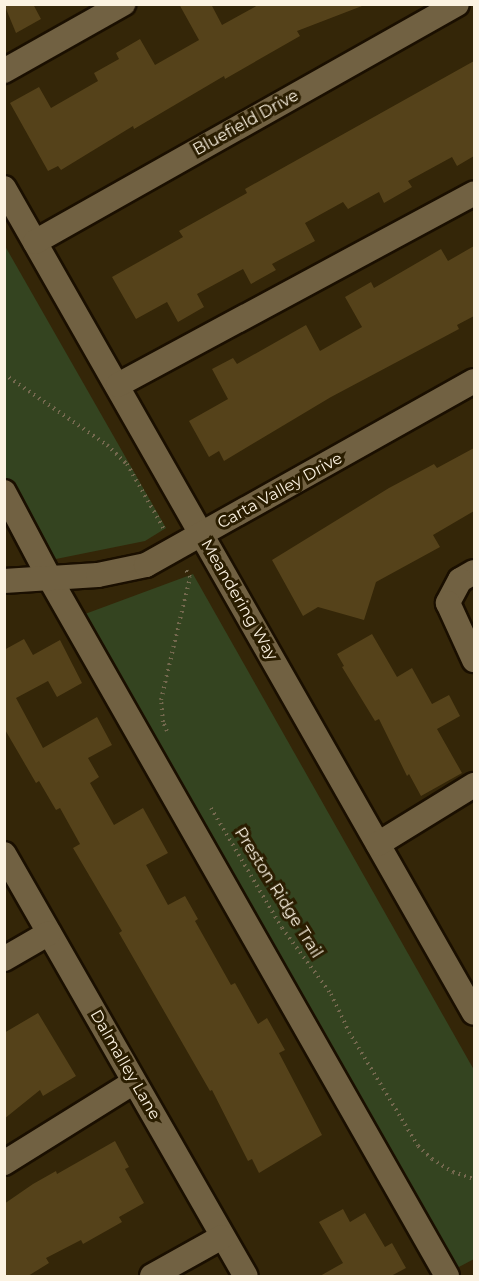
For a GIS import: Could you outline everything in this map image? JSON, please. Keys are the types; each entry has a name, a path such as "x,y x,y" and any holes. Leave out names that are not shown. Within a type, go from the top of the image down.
{"street":[{"path":"4,71 123,4"},
{"name":"Bluefield Drive","path":"35,242 457,4"},
{"name":"Meandering Way","path":"4,188 474,1013"},
{"path":"118,385 474,193"},
{"name":"Carta Valley Drive","path":"4,581 98,574 146,565 474,381"},
{"path":"4,492 50,579 447,1276"},
{"path":"474,573 460,580 448,603 474,660"},
{"path":"378,844 474,785"},
{"name":"Dalmalley Lane","path":"4,854 246,1276"},
{"path":"4,958 49,933"},
{"path":"4,1163 134,1082"},
{"path":"152,1276 222,1237"}],"path":[{"path":"4,374 107,445 127,464 162,526"},
{"path":"170,740 163,722 161,700 189,577"},
{"name":"Preston Ridge Trail","path":"206,799 282,928 331,994 349,1032 412,1137 432,1159 453,1172 474,1179"}],"green space":[{"path":"5,246 166,528 145,541 51,560 5,479"},
{"path":"193,574 474,1070 474,1259 457,1268 85,614"}],"building":[{"path":"4,4 33,4 41,19 16,33"},
{"path":"179,4 211,4 222,25 260,4 362,6 297,31 300,36 225,79 224,76 134,129 133,126 61,170 58,166 48,171 10,103 39,87 51,108 98,81 94,73 119,59 116,53 140,39 155,65 199,40"},
{"path":"474,61 474,156 457,166 452,157 408,181 412,187 384,203 379,192 348,209 343,202 305,223 315,241 272,264 276,270 251,284 243,269 197,294 204,307 178,322 167,302 136,319 112,277 183,237 179,231 247,193 245,189"},
{"path":"474,246 474,316 457,325 459,329 331,397 224,461 219,451 209,457 189,421 228,399 212,369 233,358 237,364 306,325 320,351 362,327 345,297 371,282 374,288 441,249 448,261"},
{"path":"474,448 474,511 433,535 440,547 376,582 364,620 318,607 303,616 272,560 389,488 434,464 437,468"},
{"path":"372,634 397,677 412,668 432,704 449,695 460,716 437,729 462,773 421,796 409,774 407,776 379,719 375,721 342,667 344,666 337,654"},
{"path":"24,639 33,655 60,640 82,683 57,697 48,681 16,698 43,748 97,717 112,745 88,758 99,777 90,783 114,825 143,808 168,853 146,865 168,905 185,896 198,919 195,921 231,985 235,983 258,1024 267,1018 285,1050 279,1053 322,1135 259,1173 252,1159 248,1161 212,1090 210,1091 119,933 122,931 73,848 80,844 60,808 56,810 39,781 36,783 4,728 4,650"},
{"path":"38,1013 76,1076 43,1096 40,1090 4,1119 4,1033"},
{"path":"115,1141 129,1167 125,1169 144,1203 119,1217 122,1222 83,1244 81,1240 46,1258 49,1263 28,1276 4,1276 4,1204 33,1184 56,1171 57,1174"},
{"path":"343,1209 350,1222 365,1213 385,1247 392,1243 406,1268 391,1276 320,1276 343,1263 319,1222"}]}
